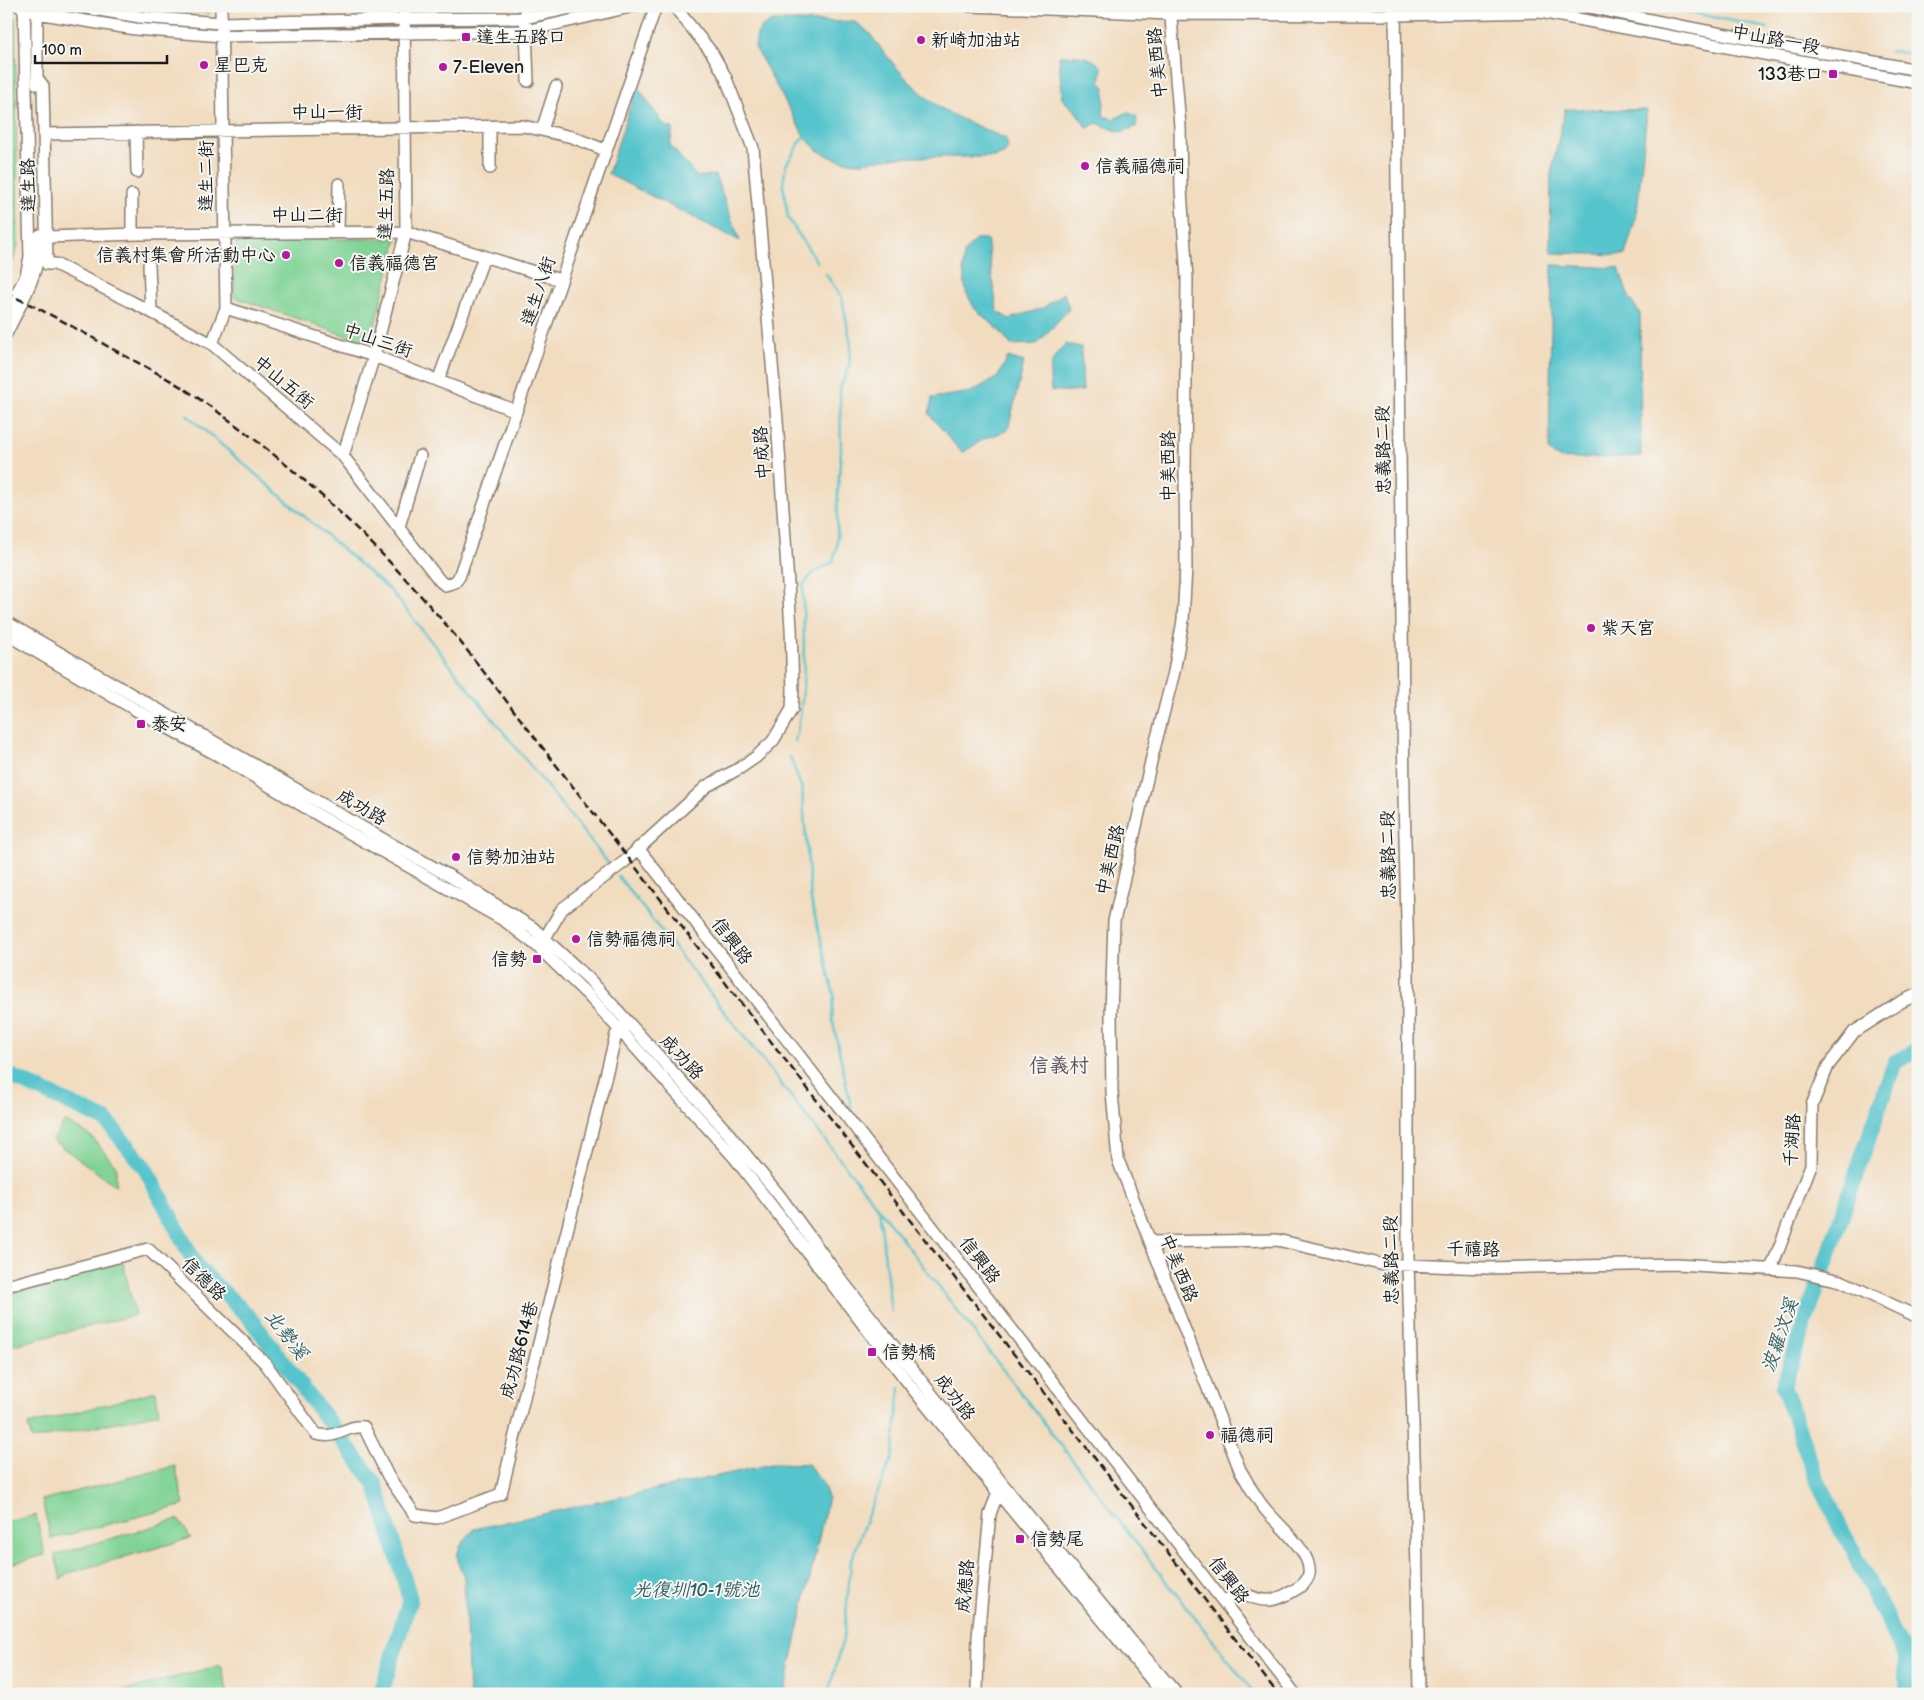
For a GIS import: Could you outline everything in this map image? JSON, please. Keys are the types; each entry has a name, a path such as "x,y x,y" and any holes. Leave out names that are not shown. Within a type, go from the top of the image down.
{"street":[{"path":"76,6 140,17 221,23 525,18 580,6"},
{"name":"達生二街","path":"212,344 226,308 221,6"},
{"name":"達生五路","path":"343,456 374,356 406,232 404,6"},
{"path":"525,6 528,81"},
{"path":"22,7 135,29 222,36 526,31 634,6"},
{"name":"達生八街","path":"452,584 459,577 656,6"},
{"name":"中成路","path":"541,942 562,909 624,862 707,786 756,757 773,741 792,709 793,690 777,420 754,148 725,76 712,53 674,6"},
{"name":"中山路一段","path":"970,6 1170,10 1540,12 1918,83"},
{"name":"中山路一段","path":"1586,6 1663,24 1918,70"},
{"name":"達生路","path":"6,313 26,276 31,249 22,7"},
{"name":"達生路","path":"6,334 33,277 39,258 37,10"},
{"name":"中美西路","path":"1170,10 1180,126 1181,190 1187,278 1186,566 1182,620 1174,672 1153,753 1114,922 1111,1015 1112,1092 1118,1160 1240,1470 1264,1508 1299,1546 1308,1560 1309,1577 1306,1583 1292,1592 1271,1600 1235,1594 1224,1602"},
{"name":"忠義路二段","path":"1395,11 1404,806 1408,962 1408,1265 1419,1694"},
{"name":"達生路","path":"37,78 43,86 48,264"},
{"path":"542,130 556,87"},
{"name":"中山一街","path":"45,134 523,126 572,137 606,150"},
{"path":"490,127 490,168"},
{"path":"136,132 137,172"},
{"path":"338,232 339,184"},
{"path":"132,195 132,234"},
{"name":"中山二街","path":"47,236 406,232 560,280"},
{"path":"438,381 484,257"},
{"name":"中山五街","path":"48,264 55,264 151,311 212,344 343,456 440,581 445,585 452,584"},
{"path":"149,265 151,311"},
{"name":"中山三街","path":"226,308 374,356 516,411"},
{"path":"398,527 420,456"},
{"name":"成功路","path":"6,622 26,640 136,710 222,757 325,819 541,942 589,996 624,1027 734,1157 913,1389 1177,1694"},
{"name":"成功路","path":"6,634 26,640"},
{"name":"信興路","path":"638,848 1295,1694"},
{"name":"千湖路","path":"1771,1269 1811,1165 1812,1105 1828,1066 1854,1032 1901,1002 1918,994"},
{"name":"成功路614巷","path":"334,1436 355,1426 364,1427 388,1476 415,1515 437,1518 501,1494 616,1035 624,1027"},
{"name":"千禧路","path":"1150,1242 1277,1240 1380,1264 1486,1268 1676,1264 1797,1271 1841,1281 1918,1317"},
{"name":"信德路","path":"6,1286 148,1249 265,1363 316,1434 326,1437 334,1436"},
{"name":"成功路","path":"1001,1490 1163,1694"},
{"name":"成德路","path":"977,1694 978,1637 990,1514 1001,1490"}],"green space":[{"path":"123,6 211,6 210,13 162,11"},
{"path":"6,11 15,17 18,245 13,262 6,260"},
{"path":"236,239 397,239 370,344 234,297"},
{"path":"65,1121 92,1137 116,1166 116,1186 52,1140"},
{"path":"123,1262 135,1315 6,1347 6,1294"},
{"path":"156,1391 159,1413 32,1440 28,1425"},
{"path":"175,1466 184,1505 51,1539 42,1500"},
{"path":"36,1515 45,1555 6,1565 6,1522"},
{"path":"178,1519 191,1538 69,1573 61,1580 55,1555"},
{"path":"221,1665 228,1694 111,1694"}],"water":[{"path":"773,21 854,22 864,28 904,76 921,93 942,109 1006,139 1008,147 1005,153 996,157 901,157 855,163 835,159 817,150 804,136 755,47 759,31"},
{"path":"1059,56 1083,57 1098,63 1102,68 1100,82 1105,87 1103,116 1114,119 1128,112 1137,117 1136,127 1120,132 1097,123 1087,128 1076,112 1062,99"},
{"path":"637,86 665,126 673,128 670,145 697,177 715,175 740,241 608,174"},
{"path":"1565,109 1647,110 1637,213 1625,255 1552,253 1550,248 1551,174"},
{"path":"976,239 987,239 997,311 1009,319 1043,308 1064,293 1069,309 1037,344 1011,345 999,330 975,309 966,292 963,269 964,253"},
{"path":"1552,265 1619,268 1628,295 1640,314 1641,456 1561,459 1549,452"},
{"path":"1065,344 1081,347 1083,391 1051,391 1051,366"},
{"path":"1008,357 1024,362 1008,430 984,439 962,453 929,414 932,398 971,392 998,377"},
{"name":"光復圳10-1號池","path":"777,1463 808,1464 823,1484 828,1497 784,1694 469,1694 464,1577 458,1561 458,1551 474,1529"}],"waterway":[{"path":"1657,6 1768,28"},
{"path":"1890,51 1918,54"},
{"path":"804,136 786,165 783,184 788,218 817,262"},
{"path":"795,741 802,703 803,585 813,573 833,562 837,545 841,450 840,388 849,368 851,345 842,298 826,274"},
{"path":"187,415 391,591 608,863"},
{"path":"790,757 802,789 811,900 834,995 832,1018 852,1111"},
{"path":"618,876 879,1209 891,1311"},
{"name":"波羅汶溪","path":"1906,1694 1906,1657 1816,1478 1783,1386 1895,1062 1918,1050"},
{"name":"北勢溪","path":"6,1074 106,1120 145,1168 197,1267 249,1317 375,1483 410,1599 381,1694"},
{"path":"879,1209 1255,1694"},
{"path":"828,1694 844,1635 851,1562 869,1512 893,1456 900,1387"}],"railway":[{"path":"6,293 57,318 165,377 223,415 299,475 403,576 466,649 1278,1694"}],"place":[{"name":"達生五路口","path":"466,37"},
{"name":"新崎加油站","path":"921,40"},
{"name":"星巴克","path":"204,65"},
{"name":"7-Eleven","path":"443,67"},
{"name":"133巷口","path":"1833,74"},
{"name":"信義福德祠","path":"1085,166"},
{"name":"信義村集會所活動中心","path":"286,255"},
{"name":"信義福德宮","path":"339,263"},
{"name":"紫天宮","path":"1591,628"},
{"name":"泰安","path":"141,724"},
{"name":"信勢加油站","path":"456,857"},
{"name":"信勢福德祠","path":"576,939"},
{"name":"信勢","path":"537,959"},
{"name":"信勢橋","path":"872,1352"},
{"name":"福德祠","path":"1210,1435"},
{"name":"信勢尾","path":"1020,1539"}],"district":[{"name":"信義村","path":"1059,1065"}]}
